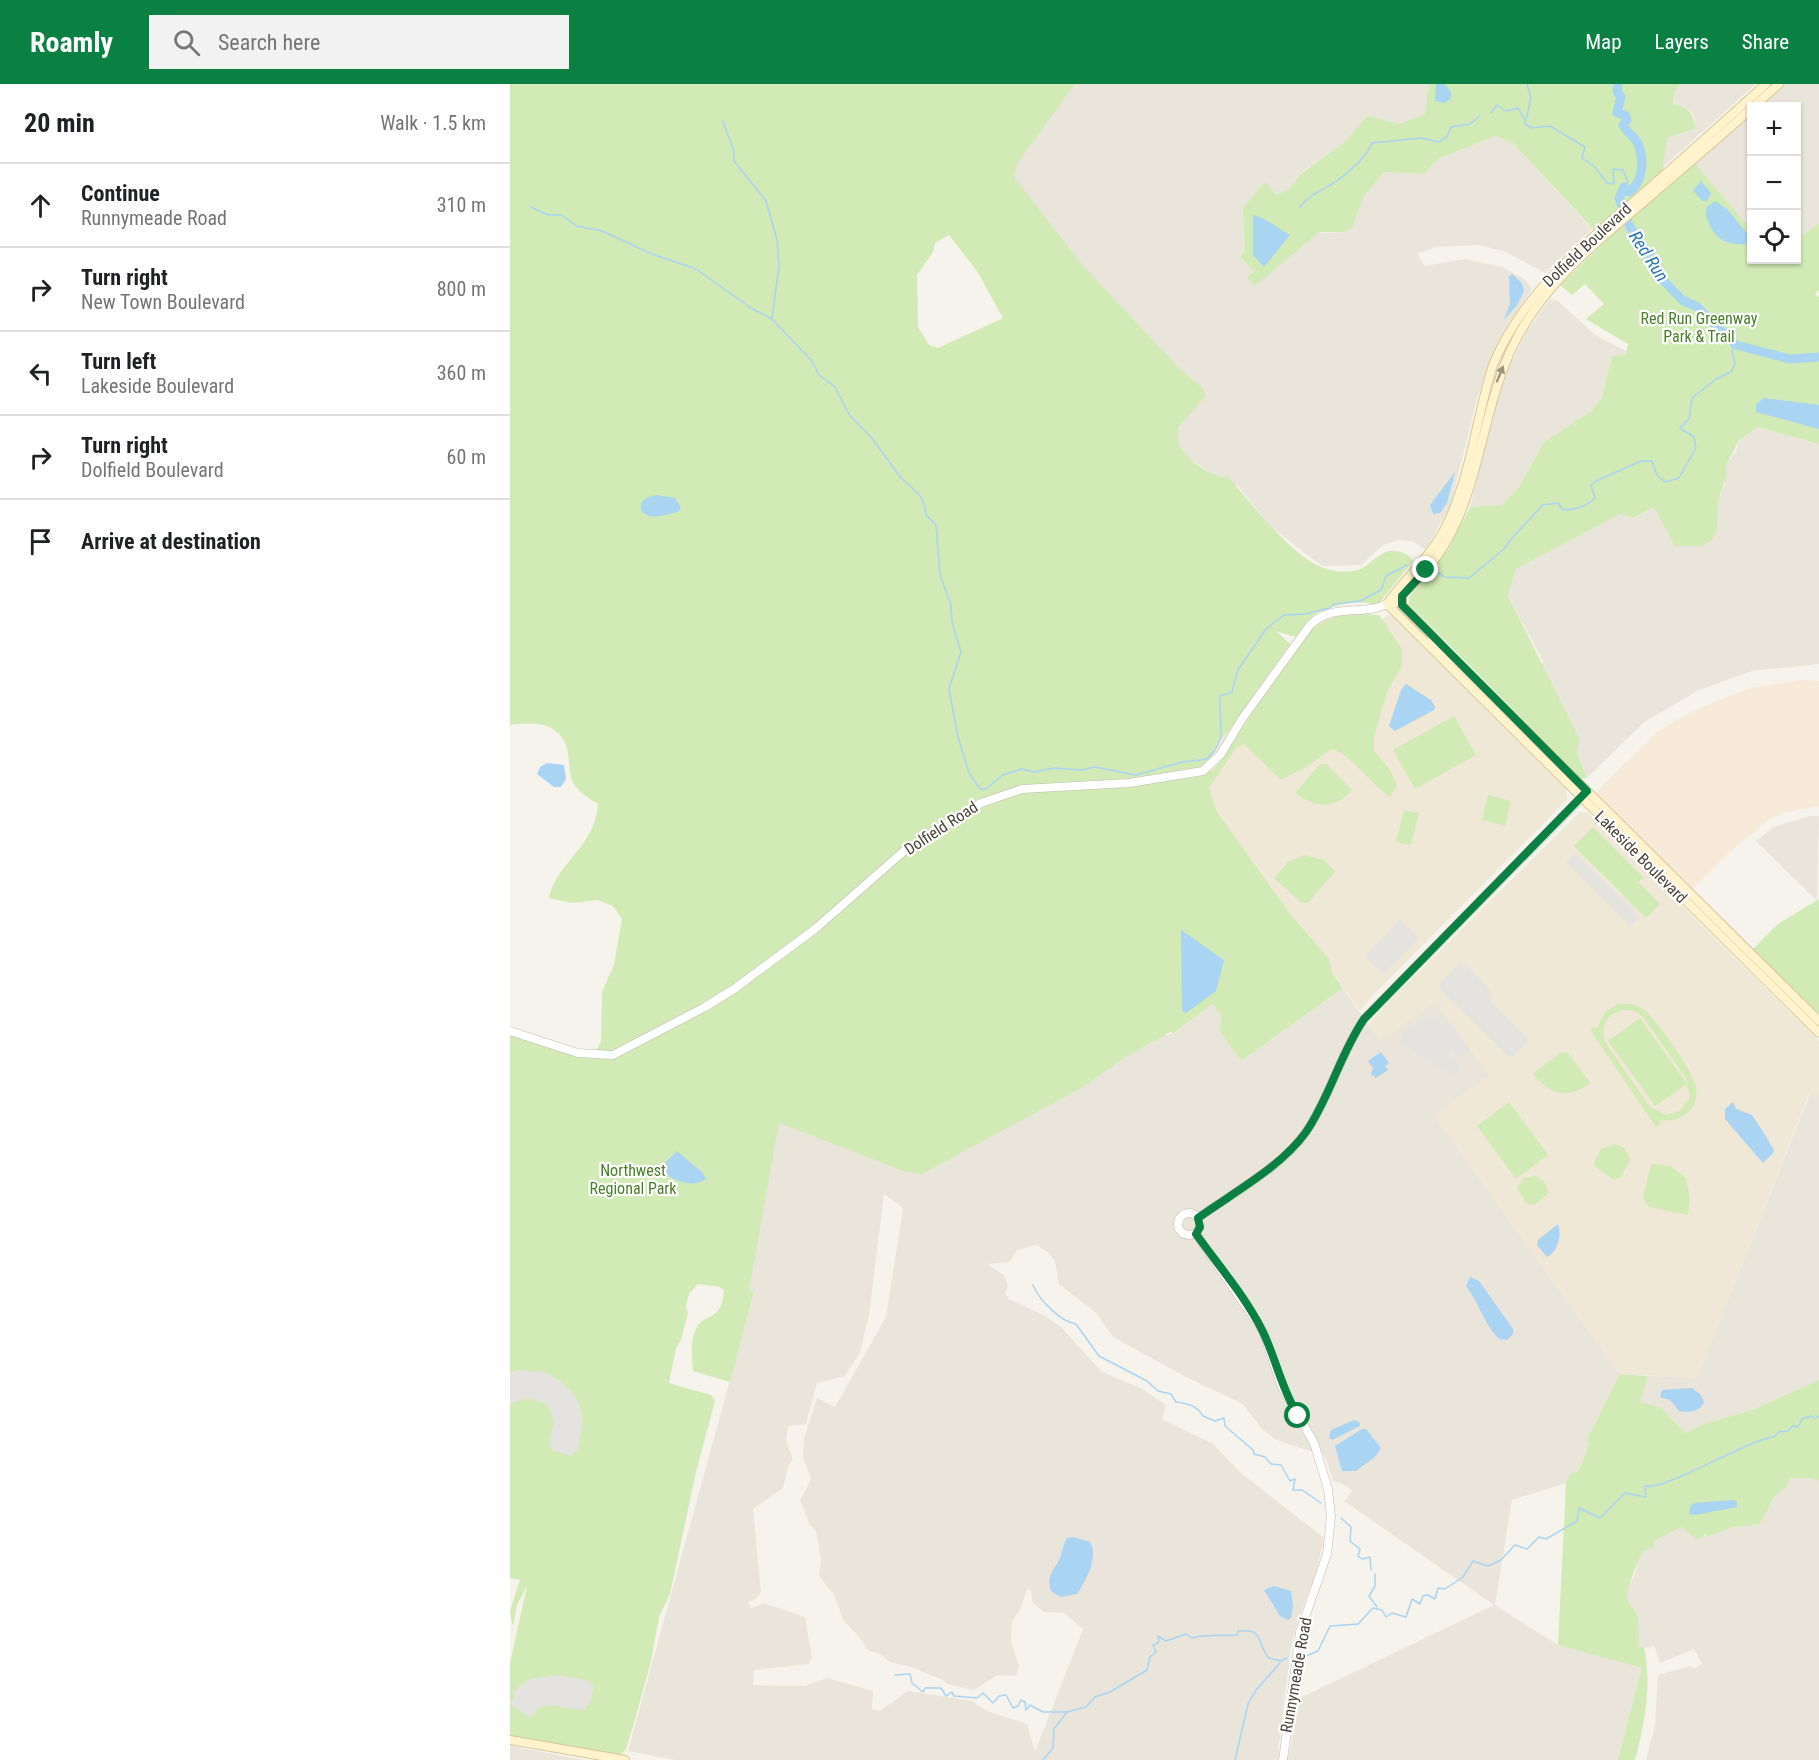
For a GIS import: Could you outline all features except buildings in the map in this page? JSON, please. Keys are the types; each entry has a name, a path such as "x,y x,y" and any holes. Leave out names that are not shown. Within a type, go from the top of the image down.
{"main road":[{"name":"Dolfield Boulevard","path":"1389,603 1431,551 1456,506 1486,386 1501,346 1543,284 1667,176 1766,84"},
{"name":"Dolfield Boulevard","path":"1759,102 1779,84"},
{"name":"Dolfield Boulevard","path":"1667,176 1747,112"},
{"name":"Dolfield Boulevard","path":"1389,603 1402,596 1439,553 1460,517 1470,491 1492,396 1516,339 1550,290 1588,245"},
{"name":"Lakeside Boulevard","path":"1402,596 1402,605 1584,795 1819,1033"},
{"name":"Lakeside Boulevard","path":"1389,603 1819,1021"},
{"path":"1389,603 1455,660"},
{"path":"510,1740 624,1760"}],"street":[{"name":"Dolfield Road","path":"510,1031 588,1056 613,1055 705,1007 734,989 824,922 904,851 981,802 1022,789 1120,784 1203,771 1221,754 1242,719 1310,625 1321,617 1341,610 1374,611 1389,603"},
{"path":"1198,1218 1293,1147 1314,1119 1352,1037 1370,1012 1584,795"},
{"path":"1188,1213 1198,1218 1200,1227 1196,1234 1182,1233 1178,1222 1188,1213"},
{"name":"Runnymeade Road","path":"1196,1234 1263,1331 1282,1387 1314,1443 1328,1489 1331,1517 1327,1554 1300,1632 1283,1760"}],"shaded area":[{"path":"1073,84 1429,84 1426,114 1399,124 1367,117 1345,142 1303,171 1290,189 1280,195 1295,212 1321,233 1345,232 1352,228 1356,210 1368,188 1384,172 1424,174 1438,159 1496,136 1514,144 1592,229 1545,273 1506,252 1479,245 1436,247 1417,254 1425,266 1465,259 1502,267 1526,280 1532,289 1511,321 1489,364 1476,402 1451,504 1426,550 1412,541 1399,540 1383,545 1361,565 1322,566 1271,527 1238,486 1215,476 1164,441 1206,396 1088,273 1009,174"},
{"path":"1682,84 1756,84 1663,167 1667,138 1696,128 1693,113 1673,102 1674,91"},
{"path":"1783,84 1819,84 1819,223 1801,237 1801,102 1763,102"},
{"path":"1747,116 1747,224 1695,164"},
{"path":"1550,299 1558,301 1594,334 1626,351 1626,355 1612,356 1602,398 1591,411 1544,442 1519,487 1501,505 1470,507 1496,404 1507,372 1527,331"},
{"path":"1758,427 1819,444 1819,664 1751,671 1697,691 1643,723 1588,777 1581,770 1577,746 1542,665 1543,661 1508,596 1516,569 1620,513 1633,518 1655,507 1717,527 1719,497 1725,484 1726,466 1737,449 1739,440"},
{"path":"1345,613 1376,625 1387,615 1393,616 1566,789 1567,800 1376,992 1360,1011 1177,757 1226,724 1271,689 1302,641 1319,622"},
{"path":"1800,680 1819,681 1819,806 1787,812 1770,819 1733,849 1695,887 1689,889 1596,794 1597,791 1657,732 1678,719 1750,688"},
{"path":"1580,812 1587,812 1819,1041 1819,1095 1809,1094 1697,1378 1620,1374 1434,1115 1490,1076 1436,1002 1380,1041 1368,1025 1388,1002"},
{"path":"1810,816 1819,816 1817,901 1756,841 1774,827"},
{"path":"1575,853 1640,917 1630,926 1566,862"},
{"path":"1400,920 1419,938 1384,974 1365,956"},
{"path":"1460,963 1465,964 1489,989 1492,998 1490,1001 1529,1040 1512,1057 1508,1056 1440,989 1439,984"},
{"path":"1343,988 1368,1025 1436,1002 1490,1076 1434,1115 1620,1374 1587,1439 1589,1445 1577,1473 1570,1474 1566,1483 1512,1500 1495,1605 1558,1645 1643,1668 1618,1760 675,1760 628,1751 754,1293 749,1291 778,1122 1175,1033 1213,1004 1222,1017 1241,1061","holes":["884,1194 903,1208 886,1317 835,1407 817,1398 804,1438 803,1457 811,1479 800,1501 810,1525 816,1531 821,1559 819,1576 834,1595 844,1621 862,1640 867,1650 880,1654 890,1662 911,1667 943,1680 947,1684 974,1690 997,1675 1016,1676 1019,1666 1011,1642 1012,1621 1021,1608 1027,1589 1031,1591 1033,1603 1044,1612 1064,1613 1083,1629 1035,1752 1027,1724 987,1711 972,1701 908,1691 880,1711 872,1709 873,1691 827,1678 804,1686 753,1685 754,1670 808,1664 812,1658 805,1617 764,1603 751,1609 748,1602 757,1598 761,1592 753,1509 783,1488 788,1466 793,1459 786,1441 788,1426 806,1424 817,1383 845,1376 860,1352 869,1315","1036,1245 1048,1252 1055,1261 1059,1284 1096,1313 1113,1337 1188,1378 1243,1404 1261,1428 1276,1440 1325,1456 1333,1481 1353,1491 1344,1501 1494,1605 1302,1697 1296,1711 1289,1755 1278,1753 1291,1646 1299,1617 1316,1573 1324,1538 1241,1473 1213,1444 1162,1419 1166,1405 1142,1389 1101,1371 1061,1327 1045,1316 1009,1299 1005,1293 1008,1286 1004,1275 987,1264 1010,1262 1017,1250"]},
{"path":"1427,1016 1429,1019 1433,1016 1439,1025 1449,1022 1469,1050 1458,1057 1453,1049 1443,1056 1460,1064 1458,1074 1454,1076 1433,1065 1434,1062 1414,1053 1409,1046 1406,1049 1399,1040 1403,1037 1401,1034"},
{"path":"1810,1094 1819,1095 1819,1380 1752,1410 1703,1424 1685,1433 1662,1408 1639,1402 1648,1376 1697,1377"},
{"path":"518,1370 544,1372 559,1380 572,1392 578,1401 583,1420 577,1453 573,1452 572,1456 552,1450 553,1447 549,1446 554,1421 550,1409 544,1403 527,1398 510,1404 510,1373"},
{"path":"1790,1478 1809,1478 1819,1481 1819,1760 1646,1760 1655,1726 1658,1675 1691,1666 1693,1669 1702,1664 1694,1649 1660,1663 1654,1646 1638,1649 1637,1616 1628,1603 1626,1591 1634,1577 1640,1555 1643,1551 1654,1547 1654,1541 1681,1527 1708,1537 1734,1527 1758,1525 1778,1491 1784,1489"},
{"path":"556,1675 590,1681 590,1685 594,1686 590,1705 586,1705 585,1710 546,1705 537,1709 530,1718 510,1704 515,1695 512,1693 521,1685 531,1679"},
{"path":"510,1745 521,1748 584,1760 510,1760"}],"green space":[{"name":"Northwest Regional Park","path":"510,84 1075,84 1017,164 1014,177 1084,267 1182,371 1203,388 1206,396 1178,427 1178,440 1181,448 1192,461 1207,471 1228,477 1289,545 1318,565 1337,571 1355,571 1390,551 1405,554 1413,561 1377,606 1356,603 1326,609 1306,623 1296,637 1276,631 1290,644 1229,731 1219,740 1215,746 1213,759 1199,768 1187,771 1192,777 1214,770 1306,634 1331,618 1349,614 1379,615 1402,649 1402,666 1388,690 1374,737 1374,751 1390,770 1397,786 1390,797 1347,758 1332,749 1306,767 1281,780 1244,744 1236,748 1209,788 1217,812 1291,915 1329,959 1332,973 1343,988 1241,1061 1220,1031 1222,1017 1213,1004 1174,1033 1170,1032 1122,1059 1083,1087 922,1174 906,1172 779,1123 749,1291 754,1292 730,1382 693,1371 692,1361 692,1344 696,1329 720,1308 724,1291 720,1287 698,1284 689,1294 686,1306 688,1313 681,1340 676,1348 669,1383 711,1395 715,1401 696,1472 670,1594 659,1617 651,1661 626,1749 619,1757 510,1735 510,1663 527,1586 517,1605 513,1627 510,1611 520,1580 510,1578 510,1033 577,1056 600,1059 601,1053 595,1054 601,1041 602,992 614,965 622,919 613,906 598,900 571,903 549,898 559,875 590,832 596,819 598,804 575,786 570,774 566,745 556,731 542,725 526,723 510,725","holes":["949,235 977,271 1003,318 938,348 929,345 918,327 917,275 933,252 935,243"]},
{"name":"Red Run Greenway Park & Trail","path":"1429,84 1681,84 1674,92 1673,103 1689,111 1696,128 1667,138 1663,168 1668,187 1695,164 1747,224 1747,264 1801,264 1801,237 1819,223 1819,290 1815,294 1819,297 1819,444 1758,427 1739,440 1726,466 1727,475 1719,497 1717,528 1712,540 1702,546 1675,546 1654,507 1633,518 1620,514 1516,569 1508,596 1580,740 1578,755 1587,778 1580,778 1409,604 1409,597 1448,550 1470,507 1501,505 1519,487 1544,442 1591,411 1602,398 1612,356 1626,355 1628,344 1586,319 1604,304 1585,284 1572,295 1560,285 1605,242 1514,144 1496,136 1438,159 1424,174 1384,172 1364,196 1352,228 1345,232 1319,232 1255,286 1247,278 1254,271 1240,256 1245,251 1243,208 1265,182 1277,195 1289,189 1303,172 1345,142 1367,116 1399,124 1425,114"},
{"path":"1454,716 1476,755 1415,789 1393,750"},
{"path":"1320,764 1326,764 1352,790 1332,804 1310,802 1295,793"},
{"path":"1488,795 1511,801 1505,826 1482,820"},
{"path":"1404,810 1419,813 1411,845 1396,842"},
{"path":"1593,827 1643,877 1638,882 1660,904 1646,918 1574,846"},
{"path":"1304,855 1324,860 1335,872 1308,903 1302,903 1274,878 1288,862"},
{"path":"1819,899 1819,1016 1751,951 1778,924"},
{"path":"1618,1004 1635,1005 1646,1012 1662,1030 1694,1081 1696,1097 1689,1111 1676,1119 1660,1120 1661,1123 1656,1127 1590,1030 1594,1027 1597,1029 1605,1012","holes":["1624,1010 1635,1011 1643,1017 1686,1078 1690,1097 1680,1111 1666,1115 1650,1107 1605,1042 1603,1031 1609,1017"]},
{"path":"1640,1018 1687,1084 1655,1106 1608,1041"},
{"path":"1561,1052 1568,1053 1590,1083 1574,1092 1560,1093 1539,1081 1533,1074"},
{"path":"1509,1102 1548,1155 1516,1179 1477,1126"},
{"path":"1616,1144 1623,1147 1631,1159 1620,1178 1613,1179 1593,1165 1602,1148"},
{"path":"1651,1164 1670,1166 1686,1178 1690,1199 1688,1215 1649,1207 1643,1199"},
{"path":"1536,1176 1544,1181 1549,1193 1534,1205 1526,1203 1517,1188 1524,1178"},
{"path":"1620,1374 1648,1376 1640,1402 1662,1408 1685,1433 1703,1424 1752,1410 1819,1380 1819,1481 1809,1478 1790,1478 1786,1488 1776,1494 1758,1525 1734,1527 1707,1537 1705,1534 1697,1540 1681,1527 1654,1541 1654,1547 1641,1554 1627,1592 1628,1601 1637,1615 1638,1648 1644,1647 1647,1676 1642,1732 1635,1760 1618,1760 1642,1668 1558,1645 1566,1483 1570,1474 1578,1472 1589,1445 1587,1439"}],"water":[{"path":"1436,84 1445,84 1451,92 1451,98 1445,103 1435,101"},
{"path":"1701,181 1711,193 1707,201 1703,201 1693,191"},
{"path":"1715,201 1727,209 1747,233 1747,245 1722,240 1710,226 1707,219 1707,207"},
{"path":"1253,215 1290,235 1264,267 1253,255"},
{"path":"1512,274 1522,283 1524,291 1517,305 1504,320 1510,303 1509,276"},
{"path":"1764,398 1819,405 1819,429 1756,412 1756,404"},
{"path":"1455,472 1447,503 1440,513 1433,514 1430,505"},
{"path":"657,495 675,498 681,508 678,512 658,516 645,514 641,510 643,501"},
{"path":"1406,684 1431,700 1435,707 1434,710 1395,731 1389,726 1401,690"},
{"path":"547,763 564,765 566,779 561,787 554,787 537,774 540,767"},
{"path":"1181,930 1224,960 1216,991 1186,1013 1182,1011"},
{"path":"1381,1052 1389,1063 1385,1066 1388,1070 1376,1078 1371,1074 1373,1068 1368,1061"},
{"path":"1733,1102 1736,1109 1752,1115 1774,1152 1763,1163 1725,1119 1725,1109"},
{"path":"677,1151 702,1172 706,1179 689,1183 677,1180 661,1171 661,1167"},
{"path":"1558,1224 1560,1233 1558,1242 1554,1251 1547,1257 1537,1245 1538,1240"},
{"path":"1470,1277 1479,1281 1513,1329 1513,1334 1507,1340 1499,1339 1485,1320 1466,1286"},
{"path":"1692,1388 1701,1395 1704,1402 1700,1408 1693,1411 1679,1411 1670,1400 1660,1397 1662,1390"},
{"path":"1354,1420 1360,1423 1360,1426 1332,1440 1329,1438 1331,1430"},
{"path":"1362,1429 1366,1429 1381,1448 1375,1457 1356,1471 1342,1471 1335,1446"},
{"path":"1733,1500 1737,1502 1737,1507 1695,1515 1689,1514 1690,1506 1694,1503"},
{"path":"1073,1537 1090,1542 1092,1561 1077,1594 1060,1597 1051,1591 1050,1577 1067,1538"},
{"path":"1274,1586 1291,1591 1293,1606 1291,1618 1288,1620 1280,1616 1264,1590"}],"waterway":[{"path":"1527,84 1531,98 1525,124 1532,128 1550,126 1585,147 1582,158 1594,166 1607,183 1614,184 1613,169 1623,170 1628,182 1624,187"},
{"name":"Red Run","path":"1618,84 1617,92 1621,97 1617,113 1625,115 1627,120 1623,125 1638,144 1642,163 1638,182 1629,192 1624,187 1619,198 1630,227 1658,268 1663,280 1682,300 1696,306 1736,345 1790,359 1819,357"},
{"path":"1491,113 1497,105 1506,111 1518,108 1525,120"},
{"path":"1300,207 1350,170 1366,154 1372,143 1422,138 1438,142 1447,137 1451,127 1470,124 1480,116"},
{"path":"723,122 734,151 734,161 766,201 777,240 779,266 772,318"},
{"path":"531,207 548,215 561,215 577,226 602,231 652,254 696,269 751,308 772,319 812,361 819,375 835,387 850,416 871,437 901,478 919,494 925,506 926,515 936,525 940,575 951,605 952,622 961,652 949,689 958,737 969,773 980,789 986,789 1003,775 1022,769 1034,772 1054,768 1081,770 1095,767 1136,775 1182,762 1207,759 1215,750 1221,737 1220,696 1232,692 1238,670 1266,629 1284,615 1305,614 1330,608 1334,604 1360,601 1381,590 1386,576 1407,565"},
{"path":"1438,573 1445,577 1469,578 1504,549 1543,505 1558,503 1562,509 1566,510 1585,505 1595,498 1591,485 1596,481 1641,461 1652,461 1657,475 1665,482 1679,478 1696,448 1694,437 1680,428 1689,419 1692,398 1716,379 1731,372 1735,364 1732,351 1736,345"},
{"path":"1033,1285 1051,1309 1064,1319 1076,1324 1099,1356 1147,1381 1158,1391 1171,1394 1176,1402 1195,1407 1203,1416 1215,1421 1224,1418 1225,1426 1253,1450 1254,1454 1265,1457 1271,1464 1281,1465 1290,1481 1295,1479 1293,1490 1302,1490 1321,1503"},
{"path":"1306,1656 1318,1651 1330,1626 1358,1624 1373,1608 1382,1610 1386,1617 1392,1613 1406,1617 1412,1599 1420,1604 1423,1596 1428,1595 1435,1599 1438,1588 1445,1589 1463,1577 1473,1561 1488,1566 1501,1560 1515,1545 1527,1549 1539,1537 1546,1539 1577,1521 1579,1508 1600,1518 1625,1493 1646,1497 1645,1486 1655,1486 1687,1474 1761,1440 1774,1437 1779,1432 1788,1431 1793,1426 1798,1427 1802,1419 1811,1416 1815,1419 1819,1416"},
{"path":"1341,1518 1351,1527 1350,1541 1360,1549 1358,1556 1362,1559 1370,1557 1371,1570"},
{"path":"1375,1574 1375,1586 1369,1596 1377,1607"},
{"path":"895,1675 910,1674 912,1683 923,1692 925,1688 941,1688 946,1696 952,1692 954,1696 977,1698 983,1693 993,1703 999,1696 1006,1695 1013,1708 1018,1706 1021,1700 1025,1702 1026,1710 1030,1705 1043,1712 1067,1712 1086,1707 1095,1697 1110,1692 1147,1670 1150,1657 1156,1652 1153,1645 1159,1642 1158,1636 1166,1641 1186,1634 1192,1638 1237,1635 1238,1631 1247,1631 1256,1634 1269,1658 1281,1661 1287,1658"},
{"path":"1235,1760 1248,1704 1256,1690 1280,1663"},
{"path":"1043,1760 1053,1748 1054,1729 1067,1712"}],"route":[{"path":"1298,1416 1282,1387 1269,1346 1256,1318 1196,1234 1201,1222 1198,1218 1275,1163 1293,1147 1314,1119 1352,1037 1375,1005 1587,791 1402,605 1402,596 1426,570"}]}
